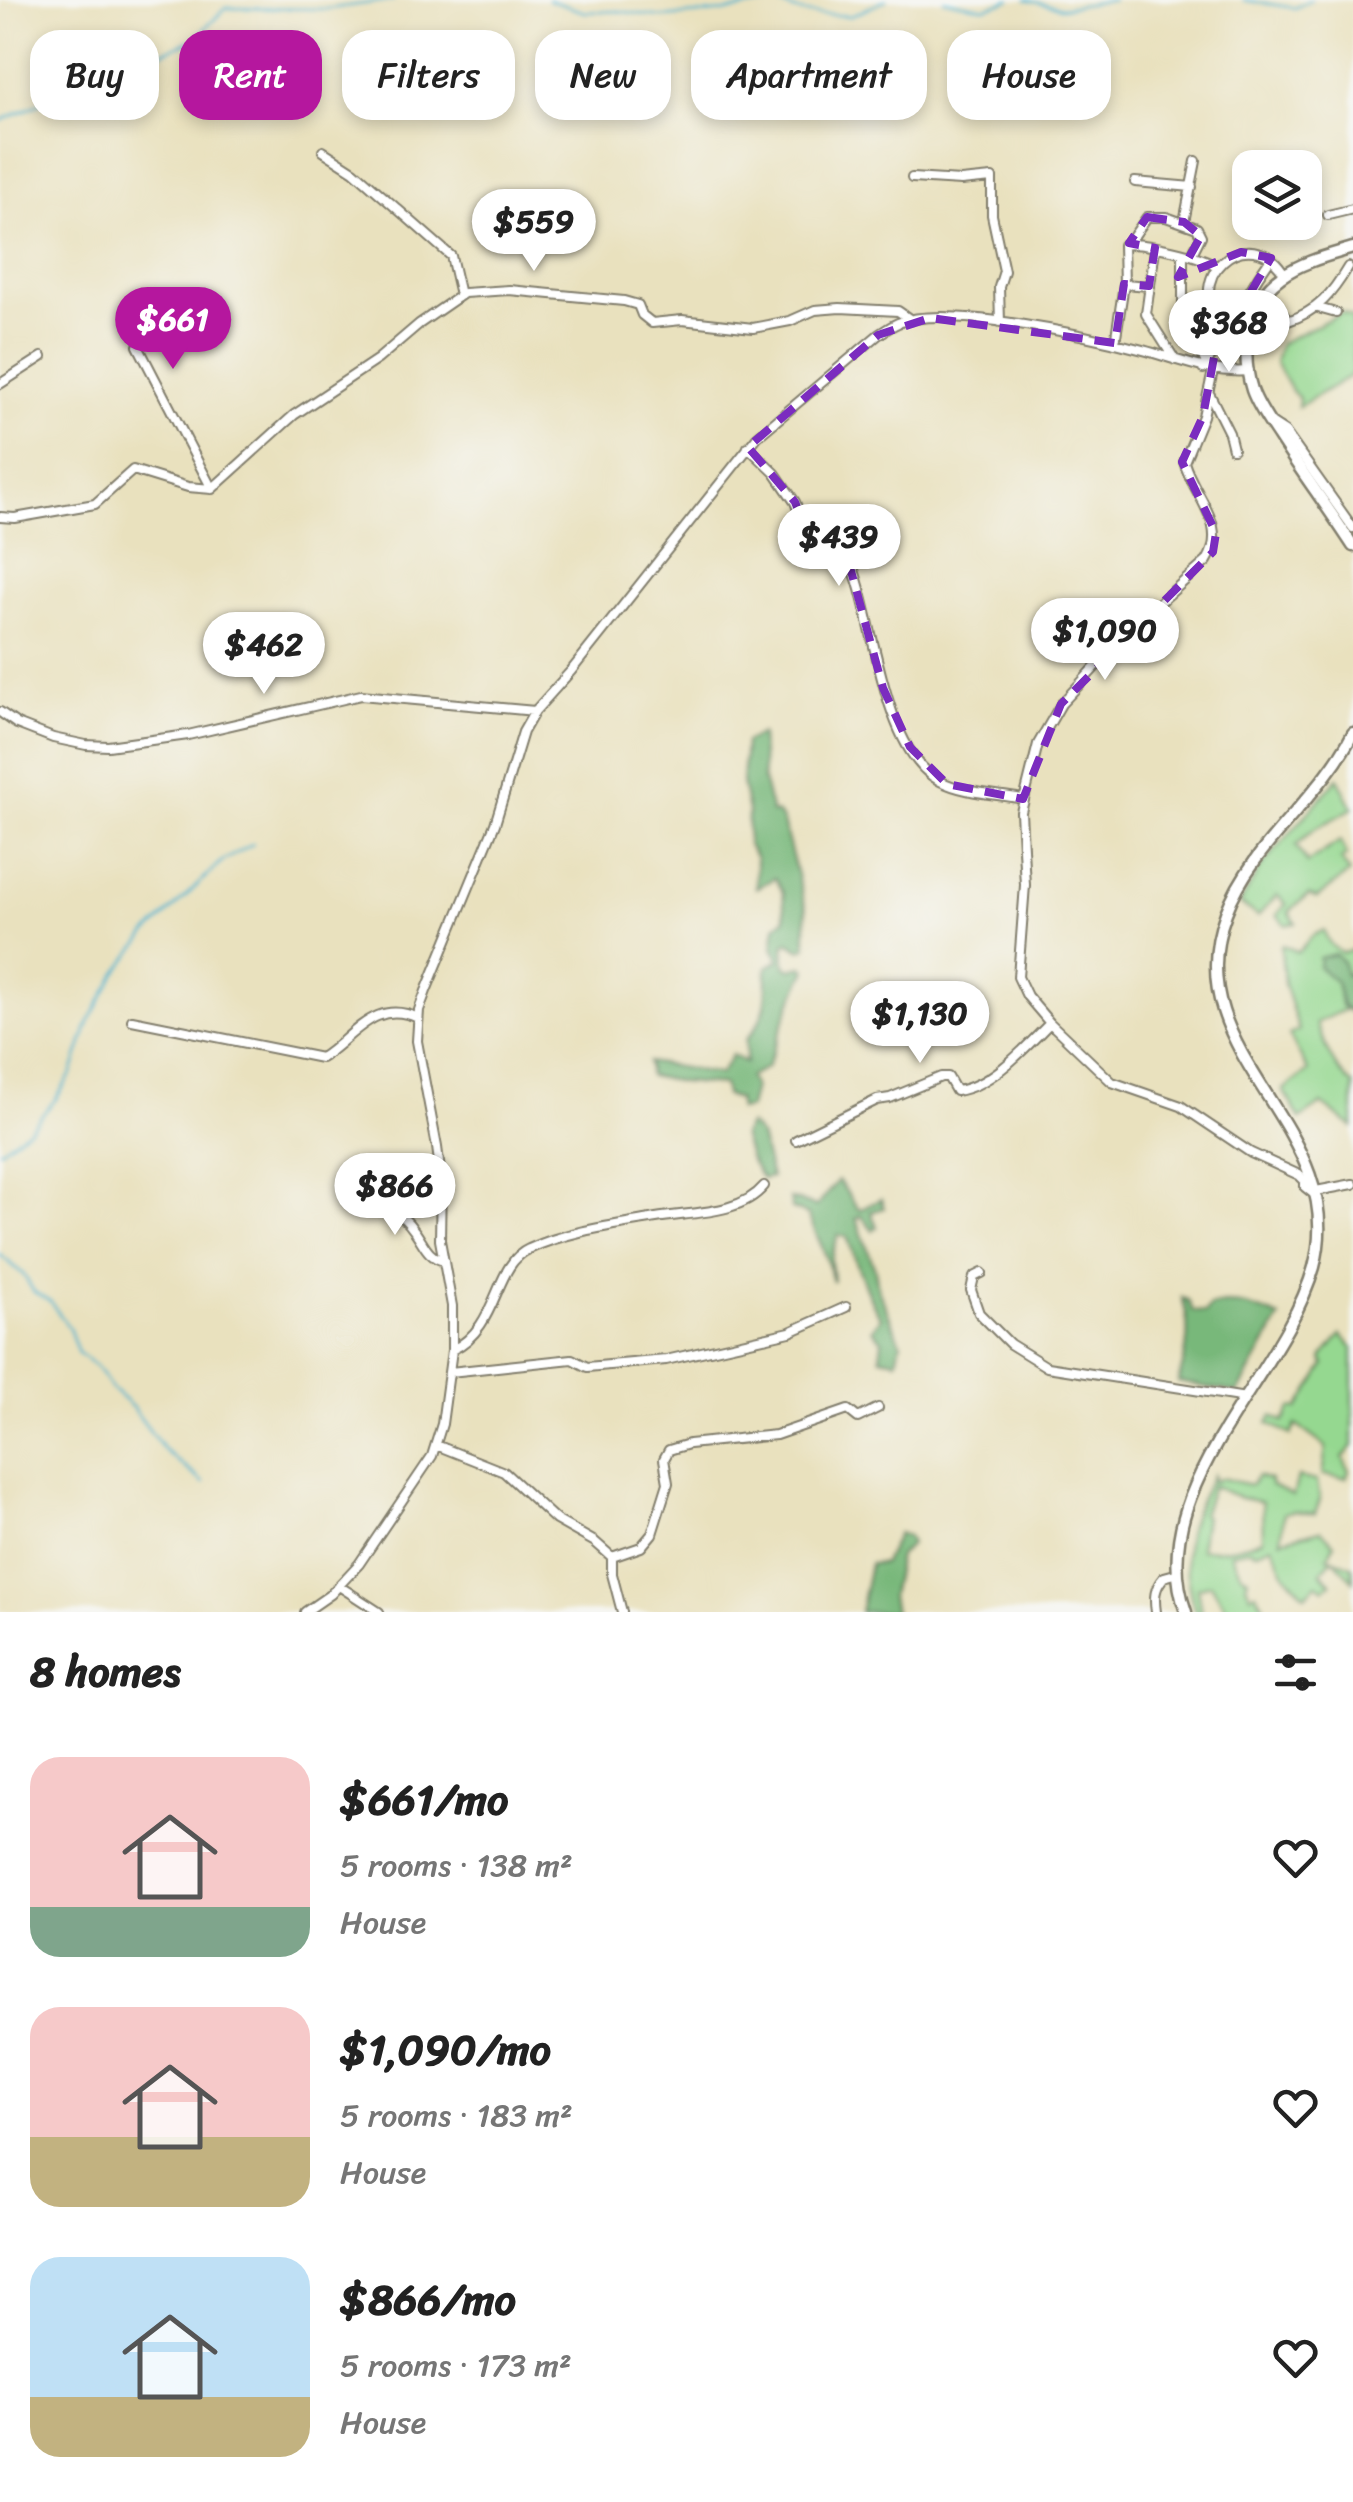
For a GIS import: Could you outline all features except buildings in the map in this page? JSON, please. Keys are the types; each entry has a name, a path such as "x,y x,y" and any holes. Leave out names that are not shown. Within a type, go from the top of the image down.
{"main road":[{"path":"1353,248 1284,275 1263,296 1248,331 1248,371 1254,395 1353,546"},
{"path":"1186,1612 1175,1574 1180,1528 1190,1497 1307,1287 1317,1250 1320,1215 1317,1194 1300,1148 1226,1024 1220,1004 1217,958 1225,914 1245,875 1353,734"}],"street":[{"path":"322,150 354,172 451,256 460,295"},
{"path":"1184,222 1196,162"},
{"path":"912,178 992,178 992,215 1004,271 998,286 1000,322"},
{"path":"1135,182 1192,187"},
{"path":"1328,216 1353,209"},
{"path":"1129,243 1147,217 1193,225 1201,236 1187,255 1182,311 1207,367 1210,395 1233,449"},
{"path":"1115,342 1124,284 1123,245 1187,255 1216,266"},
{"path":"1155,249 1146,314 1175,360"},
{"path":"1227,333 1209,301 1216,266 1226,257 1260,252 1271,258 1284,275"},
{"path":"1263,296 1288,321 1318,308 1351,270 1340,252"},
{"path":"1207,367 1271,258"},
{"path":"1124,284 1149,286"},
{"path":"0,516 16,518 95,504 134,470 188,487 212,488 294,415 378,359 460,295 510,290 624,301 638,305 652,323 682,320 741,328 790,321 825,308 898,311 911,320"},
{"path":"170,298 187,324 141,338 138,346 212,488"},
{"path":"1318,308 1336,313"},
{"path":"1238,310 1256,309"},
{"path":"305,1612 321,1607 360,1564 415,1484 436,1445 450,1372 452,1306 440,1240 441,1178 417,1041 418,1018 495,824 523,732 534,711 571,671 748,447 777,418 878,335 911,320 1000,322 1115,342 1207,367 1248,371"},
{"path":"0,384 42,357"},
{"path":"1210,395 1184,462 1216,532 1213,552 1207,562 1132,627 1061,704 1038,744 1022,799 1024,884 1018,977 1027,996 1050,1022 1112,1082 1181,1106 1250,1153 1300,1175 1305,1187 1317,1194 1352,1185"},
{"path":"1268,420 1284,432 1353,528"},
{"path":"748,447 775,473 795,502 812,545 837,548 848,556 876,645 883,688 897,724 928,773 958,788 1022,799"},
{"path":"0,712 17,724 53,738 86,746 108,746 188,735 361,694 534,711"},
{"path":"132,1020 321,1058 379,1014 402,1012 418,1018"},
{"path":"796,1140 877,1100 941,1077 948,1077 956,1091 966,1089 1006,1064 1050,1022"},
{"path":"452,1350 473,1336 511,1263 524,1251 593,1231 724,1208 748,1200 764,1186"},
{"path":"343,1189 372,1193 405,1221 432,1256 444,1261"},
{"path":"982,1273 974,1277 971,1286 980,1312 1010,1344 1047,1367 1246,1398"},
{"path":"450,1372 554,1360 576,1360 587,1367 666,1360 790,1332 846,1307"},
{"path":"612,1558 641,1546 652,1534 668,1483 664,1459 669,1450 688,1444 776,1435 848,1410 858,1418 878,1408"},
{"path":"436,1445 504,1472 556,1520 595,1542 612,1558 622,1612"},
{"path":"1156,1612 1157,1587 1164,1577 1175,1574"},
{"path":"339,1586 379,1612"}],"highlighted area":[{"path":"1147,217 1184,222 1201,236 1178,277 1241,252 1271,258 1215,352 1203,416 1182,462 1216,533 1213,552 1061,704 1023,799 947,784 910,747 883,688 845,549 812,545 795,502 748,447 878,335 930,318 1115,343 1124,284 1149,286 1155,248 1129,243"}],"green space":[{"path":"1342,313 1353,318 1353,374 1298,407 1299,398 1275,362 1280,343"},
{"path":"761,734 763,779 772,813 778,814 783,822 806,909 806,947 801,950 788,942 784,946 785,965 790,969 803,966 807,970 767,1067 749,1077 754,1087 749,1108 739,1110 737,1099 725,1095 723,1085 649,1076 648,1062 720,1074 732,1055 746,1063 746,1040 765,1005 767,967 779,960 773,947 776,926 785,919 783,893 775,878 756,888 756,858 747,844 748,812 742,782 745,742"},
{"path":"1338,778 1353,808 1313,830 1296,845 1307,863 1340,841 1347,855 1341,859 1349,873 1317,898 1308,895 1289,912 1296,923 1286,925 1277,915 1286,904 1277,895 1258,916 1240,904 1260,868"},
{"path":"1324,930 1336,949 1343,953 1353,950 1353,975 1320,968 1336,982 1341,1006 1346,1009 1316,1023 1335,1065 1353,1085 1353,1127 1322,1104 1300,1119 1283,1090 1308,1071 1289,1035 1299,1030 1284,984 1281,947 1298,952 1312,936"},
{"path":"1335,954 1343,962 1345,975 1353,975 1352,1013 1342,1006 1336,982 1320,968 1319,958"},
{"path":"749,1124 760,1136 771,1177 762,1179 750,1160 742,1135"},
{"path":"838,1180 859,1210 881,1199 884,1208 871,1212 877,1227 873,1230 861,1216 856,1218 875,1269 878,1289 901,1343 897,1360 880,1357 882,1340 872,1329 881,1318 847,1237 838,1235 831,1260 833,1282 808,1215 792,1209 790,1199 817,1206"},
{"path":"1182,1298 1188,1300 1193,1311 1205,1313 1210,1306 1237,1305 1280,1318 1238,1393 1178,1382 1187,1340"},
{"path":"1341,1335 1353,1348 1353,1446 1343,1458 1349,1471 1346,1478 1322,1475 1326,1447 1296,1425 1291,1435 1268,1423 1272,1416 1284,1422 1291,1408 1298,1409 1325,1365 1322,1358"},
{"path":"1213,1475 1214,1482 1221,1478 1251,1485 1257,1476 1293,1496 1298,1477 1317,1481 1320,1500 1315,1514 1284,1513 1281,1540 1321,1530 1334,1544 1328,1556 1333,1558 1321,1572 1331,1583 1324,1589 1317,1584 1305,1595 1284,1572 1272,1545 1255,1552 1251,1549 1231,1553 1240,1572 1248,1578 1246,1585 1251,1595 1256,1593 1268,1612 1228,1612 1211,1584 1197,1588 1201,1612 1195,1612 1187,1573 1187,1541","holes":["1212,1486 1262,1502 1263,1539 1232,1548 1200,1549 1205,1517 1202,1514"]},
{"path":"898,1533 907,1536 911,1543 899,1556 891,1596 894,1612 860,1612 870,1564 884,1563"},
{"path":"1333,1558 1352,1566 1353,1581"}],"waterway":[{"path":"0,121 39,104 62,82 151,57 193,40 226,8 327,9 393,0"},
{"path":"548,0 585,12 619,11 661,17 726,12 774,3 804,13 851,16 886,0"},
{"path":"944,0 985,8 1011,0"},
{"path":"1026,0 1061,8 1113,0"},
{"path":"1243,0 1295,8 1311,0"},
{"path":"0,1150 29,1129 56,1099 72,1073 89,1022 115,975 146,935 221,862 253,844"},
{"path":"0,1255 23,1274 34,1292 50,1301 69,1328 78,1353 96,1366 164,1450 204,1483"}]}
